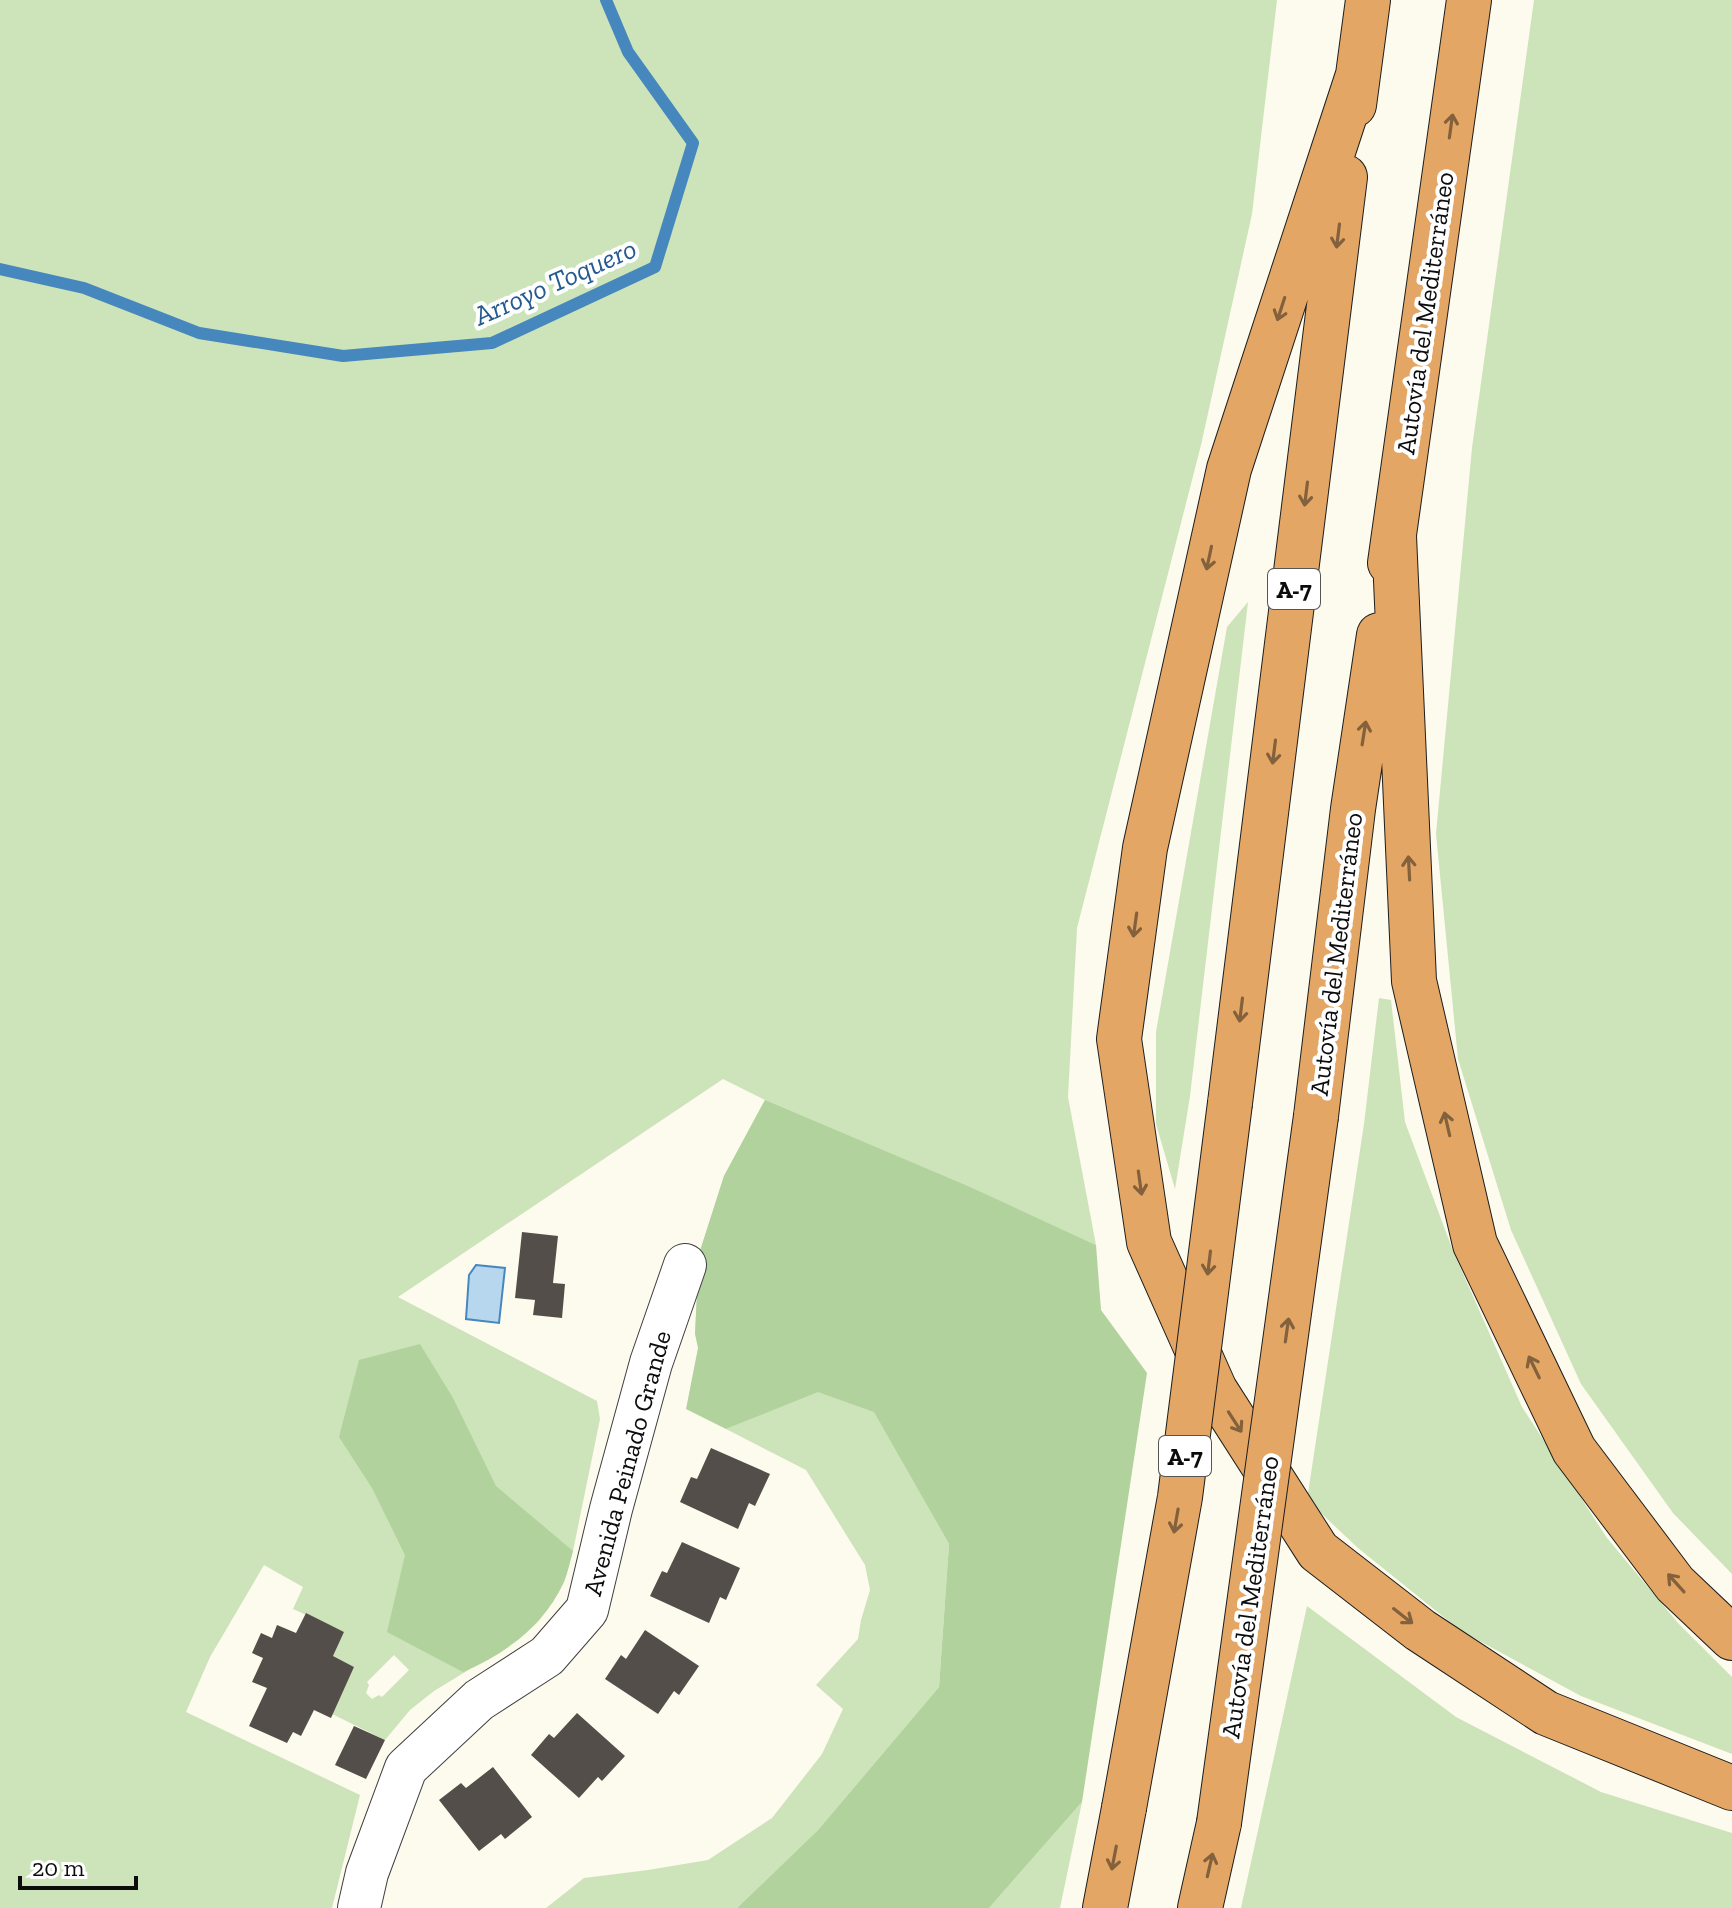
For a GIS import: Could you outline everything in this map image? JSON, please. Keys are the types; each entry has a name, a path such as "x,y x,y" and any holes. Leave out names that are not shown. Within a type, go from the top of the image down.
{"highway":[{"name":"A-7","path":"1105,1908 1180,1497 1368,0"},
{"name":"Autovía del Mediterráneo","path":"1200,1908 1219,1823 1316,1116 1353,809 1469,0"},
{"path":"1358,75 1229,469 1145,848 1119,1039 1149,1242 1215,1390 1318,1551 1420,1630 1546,1713 1732,1788"},
{"path":"1394,536 1414,981 1475,1244 1574,1450 1675,1584 1732,1638"}],"street":[{"name":"Avenida Peinado Grande","path":"359,1908 367,1873 406,1768 479,1700 547,1656 587,1610 651,1363 685,1265"}],"green space":[{"path":"0,0 1277,0 1252,214 1201,445 1077,928 1068,1097 1096,1245 970,1188 874,1411 949,1544 939,1687 818,1830 737,1908 546,1908 584,1878 708,1860 772,1818 822,1754 843,1709 816,1685 858,1639 870,1590 865,1565 806,1470 726,1429 817,1391 695,1334 699,1254 724,1176 765,1100 723,1079 398,1297 597,1401 600,1419 573,1551 565,1579 538,1622 518,1640 434,1691 410,1710 385,1740 332,1714 354,1667 333,1656 344,1632 293,1609 303,1587 264,1565 210,1657 186,1712 360,1795 332,1908 0,1908","holes":["394,1655 409,1670 382,1697 379,1695 372,1699 366,1693 367,1682"]},
{"path":"1534,0 1732,0 1732,1574 1673,1513 1581,1384 1511,1230 1458,1059 1436,834 1472,448"},
{"path":"1248,602 1190,1096 1175,1189 1156,1124 1156,1032 1227,627"},
{"path":"1379,998 1391,1000 1405,1122 1453,1251 1522,1407 1607,1538 1678,1623 1732,1677 1732,1754 1581,1696 1461,1631 1358,1548 1307,1500 1364,1124"},
{"path":"765,1100 970,1187 1096,1245 1101,1310 1147,1373 1082,1802 989,1908 737,1908 818,1830 939,1687 949,1544 874,1412 818,1392 726,1429 686,1409 698,1348 695,1334 699,1254 724,1176"},
{"path":"420,1344 453,1398 496,1486 573,1551 564,1582 535,1625 509,1647 463,1672 387,1632 405,1555 372,1488 339,1437 359,1360"},
{"path":"1307,1606 1456,1717 1601,1792 1732,1833 1732,1908 1241,1908"},
{"path":"1082,1802 1060,1908 989,1908"}],"water":[{"path":"476,1265 505,1268 499,1323 466,1319 469,1275"}],"building":[{"path":"522,1232 558,1236 553,1283 565,1284 562,1318 533,1315 535,1300 515,1298"},
{"path":"711,1448 770,1474 755,1506 749,1503 738,1529 680,1502 691,1477 697,1479"},
{"path":"682,1542 740,1568 726,1600 720,1597 709,1623 650,1596 662,1571 667,1573"},
{"path":"306,1613 344,1632 333,1656 354,1667 331,1718 314,1710 301,1736 293,1732 287,1743 249,1726 267,1688 252,1682 263,1658 252,1653 261,1633 272,1638 277,1625 296,1633"},
{"path":"645,1630 699,1666 679,1695 674,1691 658,1714 605,1679 621,1655 626,1659"},
{"path":"577,1713 625,1756 602,1781 598,1777 579,1798 531,1755 549,1734 554,1738"},
{"path":"354,1726 385,1740 366,1779 335,1765"},
{"path":"493,1767 532,1817 505,1839 501,1834 479,1851 439,1800 461,1783 466,1788"}],"waterway":[{"name":"Arroyo Toquero","path":"0,269 84,288 199,333 343,356 492,343 655,267 693,143 628,52 606,0"}]}
